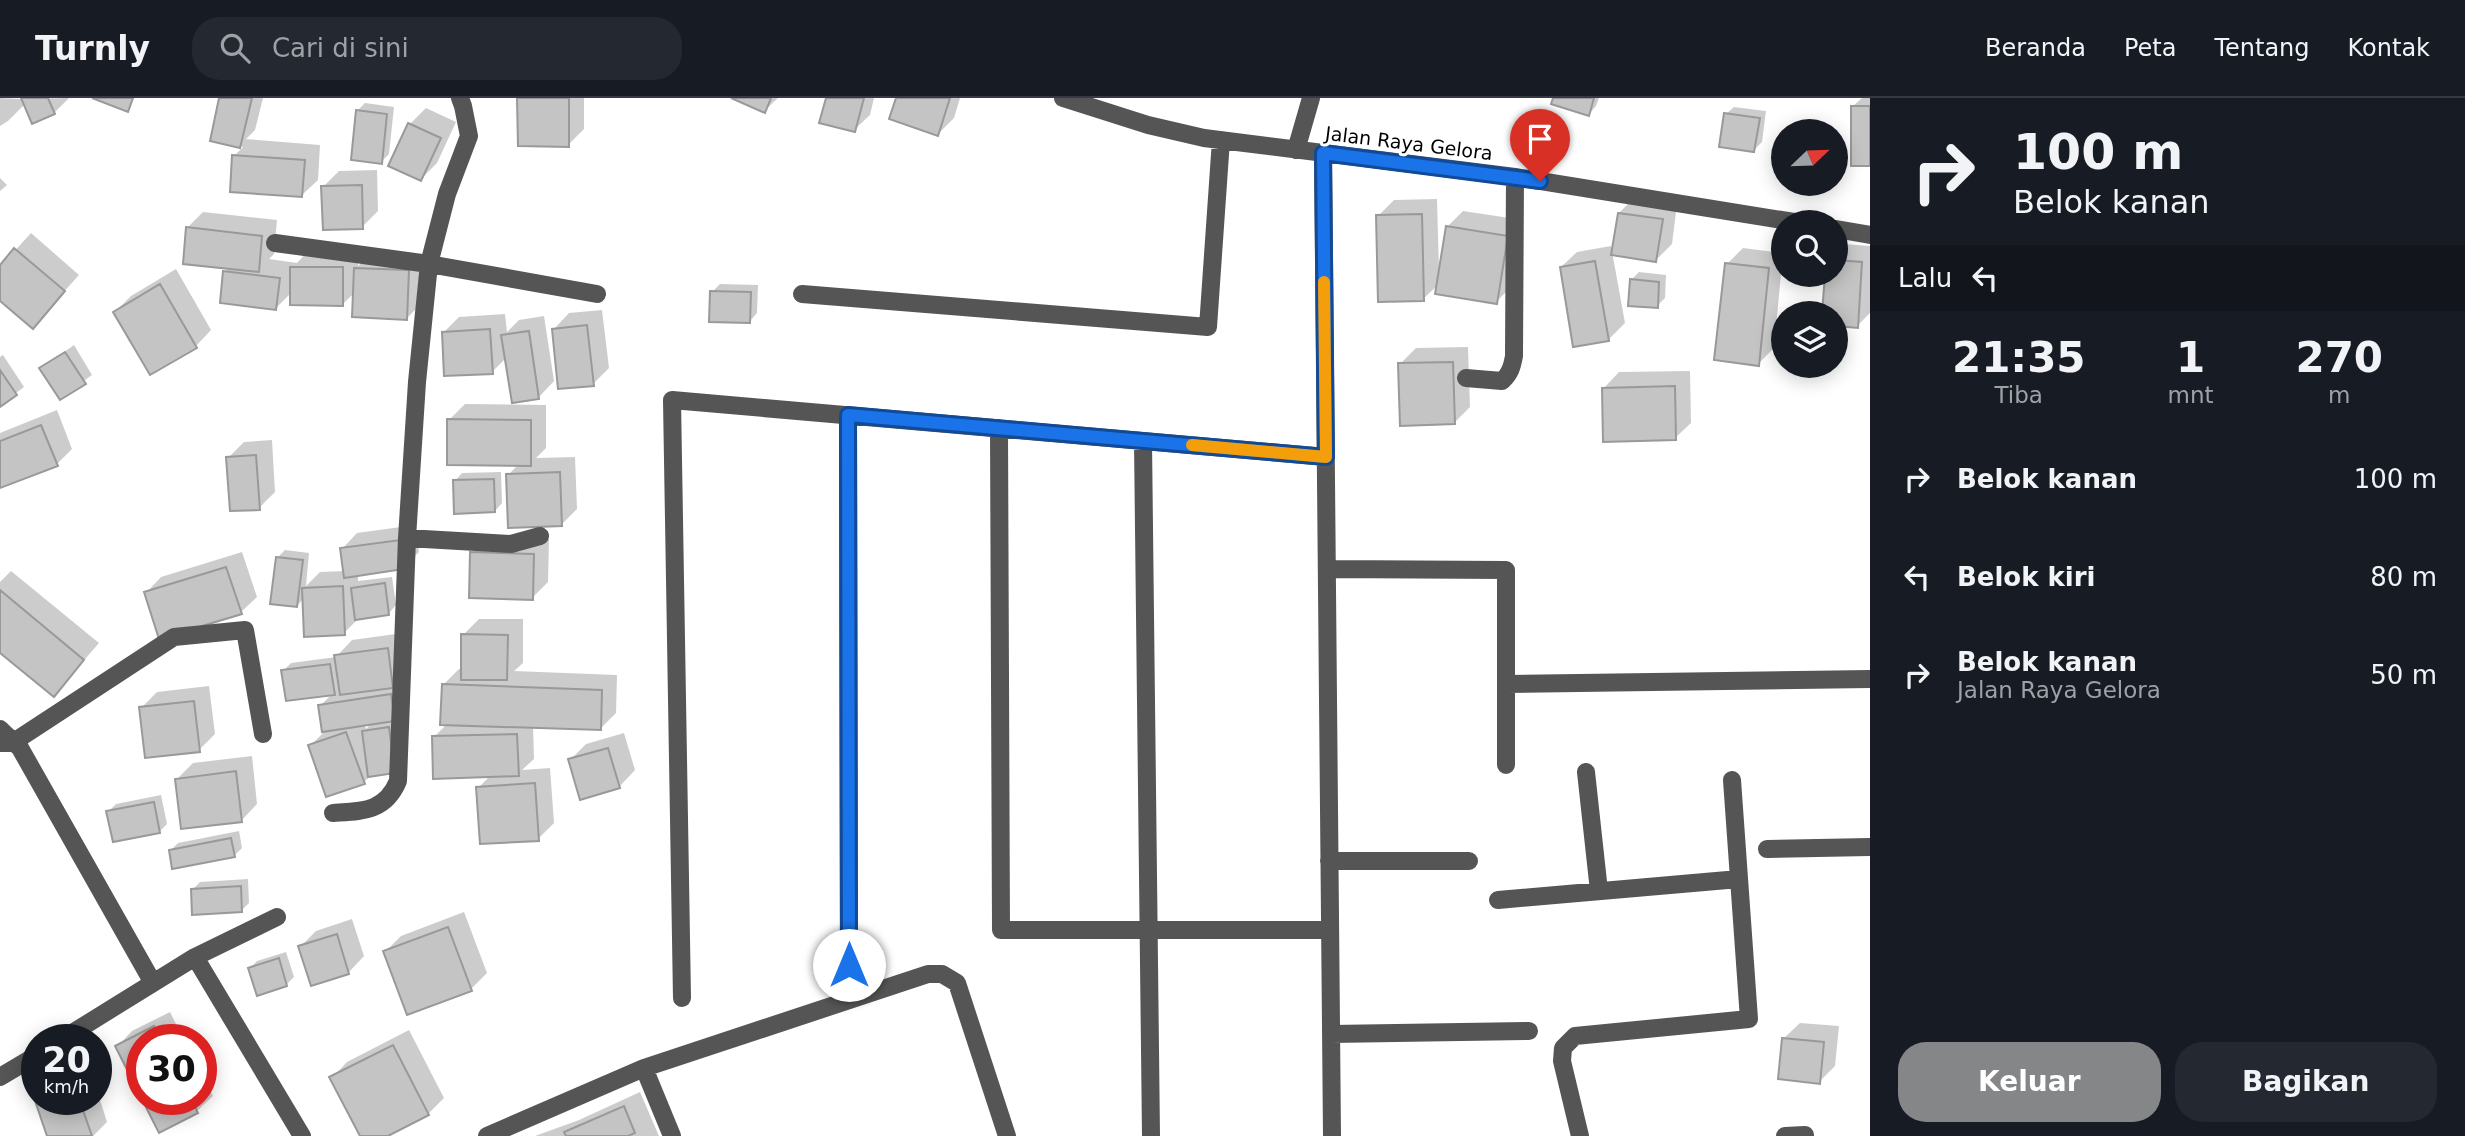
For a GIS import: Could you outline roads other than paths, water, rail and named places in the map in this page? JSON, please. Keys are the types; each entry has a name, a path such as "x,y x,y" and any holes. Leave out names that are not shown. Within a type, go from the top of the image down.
{"street":[{"path":"333,813 362,811 380,805 393,792 398,781 407,538 417,382 429,264 447,194 469,136 460,98"},
{"name":"Jalan Raya Gelora","path":"1063,98 1148,125 1221,141 1515,177 1771,218"},
{"path":"1297,150 1311,98"},
{"path":"802,294 1208,327 1221,141"},
{"path":"1323,153 1332,1136"},
{"path":"1466,378 1502,381 1512,366 1515,177"},
{"path":"1848,231 1870,235"},
{"path":"275,243 429,264 597,294"},
{"path":"682,998 672,400 1326,457"},
{"path":"848,415 849,965"},
{"path":"999,428 1001,930 1330,930"},
{"path":"1143,441 1151,1136"},
{"path":"407,538 511,544 540,536"},
{"path":"1327,569 1506,570 1506,765"},
{"path":"152,983 20,748 4,738 174,637 245,630 263,734"},
{"path":"1507,684 1870,679"},
{"path":"1587,772 1599,891"},
{"path":"1580,1136 1562,1061 1563,1048 1575,1036 1749,1019 1732,780"},
{"path":"1767,849 1870,847"},
{"path":"1329,861 1469,861"},
{"path":"1497,900 1739,879"},
{"path":"87,1024 195,957 277,917"},
{"path":"195,957 302,1136"},
{"path":"486,1136 644,1068 928,974 942,974 957,983 962,995 1005,1136"},
{"path":"1331,1034 1529,1031"},
{"path":"0,1077 21,1065"},
{"path":"644,1068 672,1136"},
{"path":"1785,1136 1805,1135"}]}
